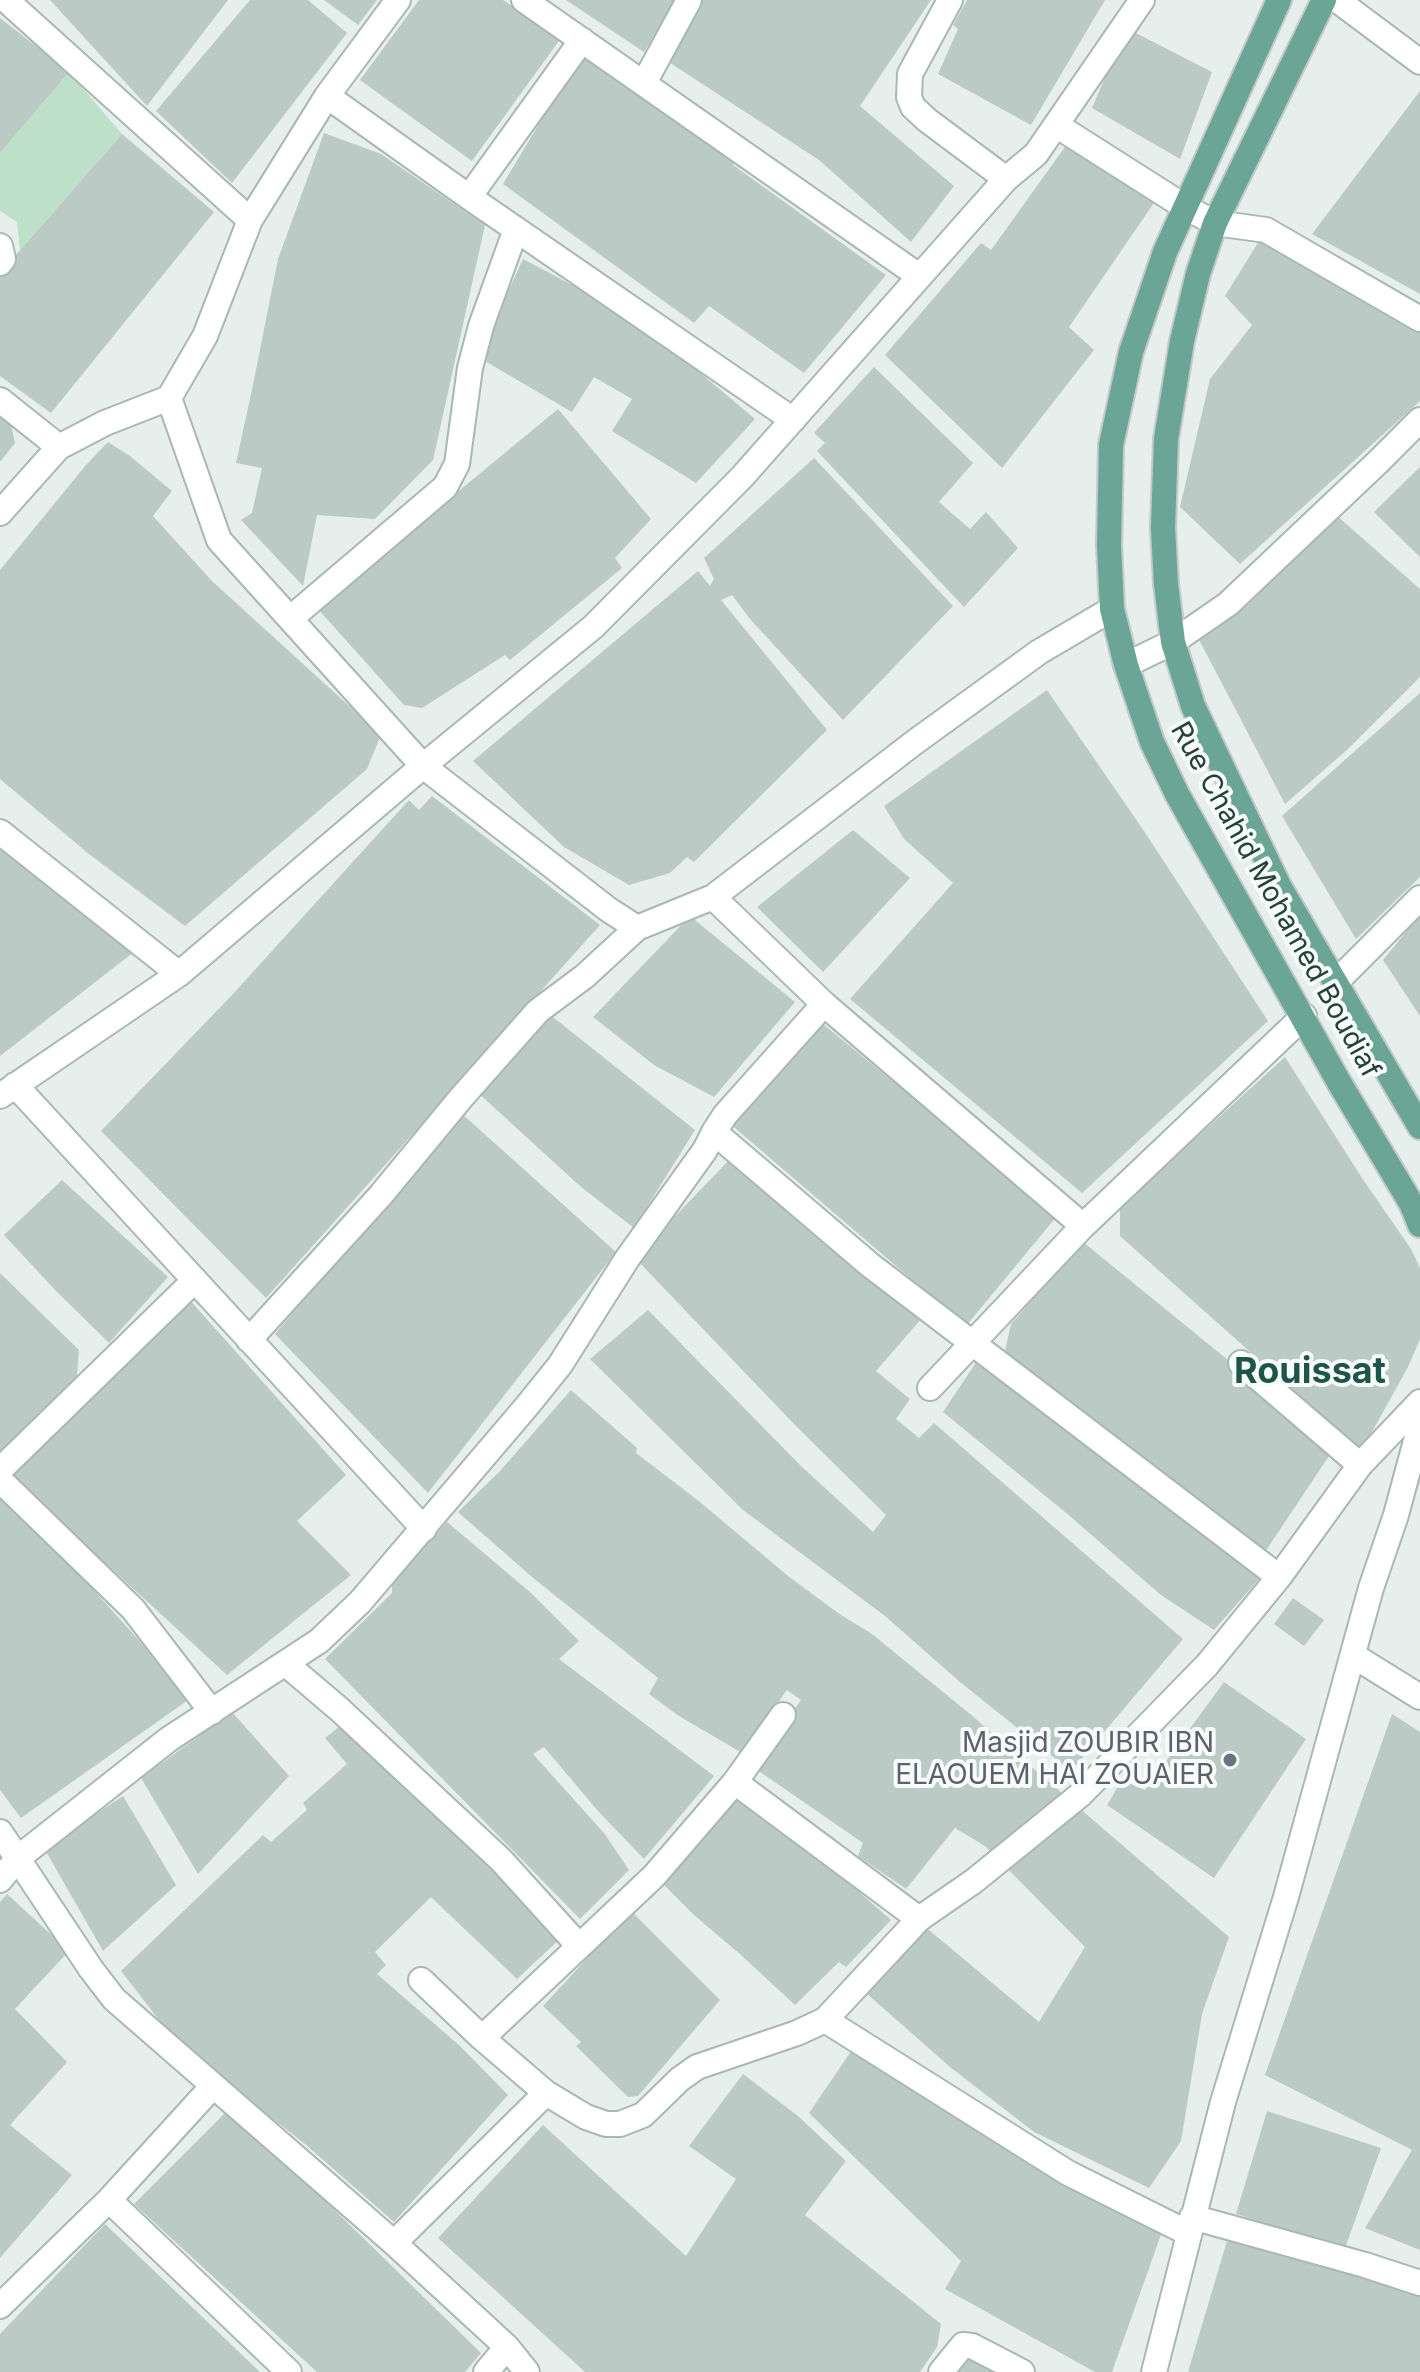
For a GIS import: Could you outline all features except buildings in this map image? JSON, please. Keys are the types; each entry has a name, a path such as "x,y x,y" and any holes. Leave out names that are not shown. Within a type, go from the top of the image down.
{"main road":[{"name":"Rue Chahid Mohamed Boudiaf","path":"1279,0 1185,207 1150,293 1136,338 1111,445 1109,545 1112,609 1126,665 1152,742 1177,794 1340,1084 1417,1207"},
{"name":"Rue Chahid Mohamed Boudiaf","path":"1324,0 1215,223 1198,274 1182,341 1166,439 1163,528 1173,642 1189,695 1279,886 1420,1127"}],"street":[{"path":"0,513 59,447 105,423 169,398 205,336 250,220 327,96 398,0"},
{"path":"524,0 919,276"},
{"path":"644,83 689,0"},
{"path":"950,0 910,74 909,97 913,107 927,120 1006,179"},
{"path":"424,1529 195,1280 8,1090 179,974 423,766 593,627 742,477 1006,179 1036,154 1142,0"},
{"path":"1337,0 1420,62"},
{"path":"3,1 250,220"},
{"path":"469,197 582,40"},
{"path":"327,96 793,420"},
{"path":"1056,125 1215,223 1266,230 1420,319"},
{"path":"291,618 445,487 457,464 470,368 481,326 516,229"},
{"path":"0,246 3,259 0,263"},
{"path":"169,398 219,540 423,766 609,910 637,928"},
{"path":"0,400 59,447"},
{"path":"1126,665 1173,642 1228,604 1420,420"},
{"path":"249,1340 380,1196 538,1011 585,976 637,928 713,897 915,742 1039,652 1112,609"},
{"path":"0,832 179,974"},
{"path":"713,897 824,1004 1083,1226"},
{"path":"1335,983 1420,898"},
{"path":"0,1880 18,1858 169,1739 319,1641 360,1602 560,1365 627,1259 705,1150 725,1115 824,1004"},
{"path":"930,1388 1083,1226 1304,1016"},
{"path":"714,1132 870,1265 1279,1577"},
{"path":"0,1470 195,1280"},
{"path":"1241,1363 1360,1465"},
{"path":"421,1980 546,2093 586,2117 606,2124 620,2124 643,2115 697,2067 797,2033 825,2020 919,1919 974,1881 1080,1795 1207,1665 1279,1577 1360,1465 1420,1402"},
{"path":"1154,2372 1223,2102 1286,1897 1371,1588 1396,1515 1420,1426"},
{"path":"0,1480 133,1609 212,1712"},
{"path":"1396,1515 1420,1490"},
{"path":"1354,1656 1420,1697"},
{"path":"286,1664 339,1709 501,1860 579,1946"},
{"path":"482,2038 654,1876 735,1782 783,1715"},
{"path":"735,1782 919,1919"},
{"path":"0,1832 114,1999 394,2243 507,2347 527,2372"},
{"path":"825,2020 1068,2173 1190,2225 1420,2283"},
{"path":"0,2306 109,2200 213,2086"},
{"path":"394,2243 546,2093"},
{"path":"109,2200 289,2372"},
{"path":"941,2372 963,2345 972,2346 1022,2372"},
{"path":"486,2372 507,2347"}],"green space":[{"path":"69,72 122,134 20,250 17,222 0,211 0,153"}],"place":[{"name":"Masjid ZOUBIR IBN ELAOUEM HAI ZOUAIER","path":"1230,1760"}],"district":[{"name":"Rouissat","path":"1310,1372"}]}
